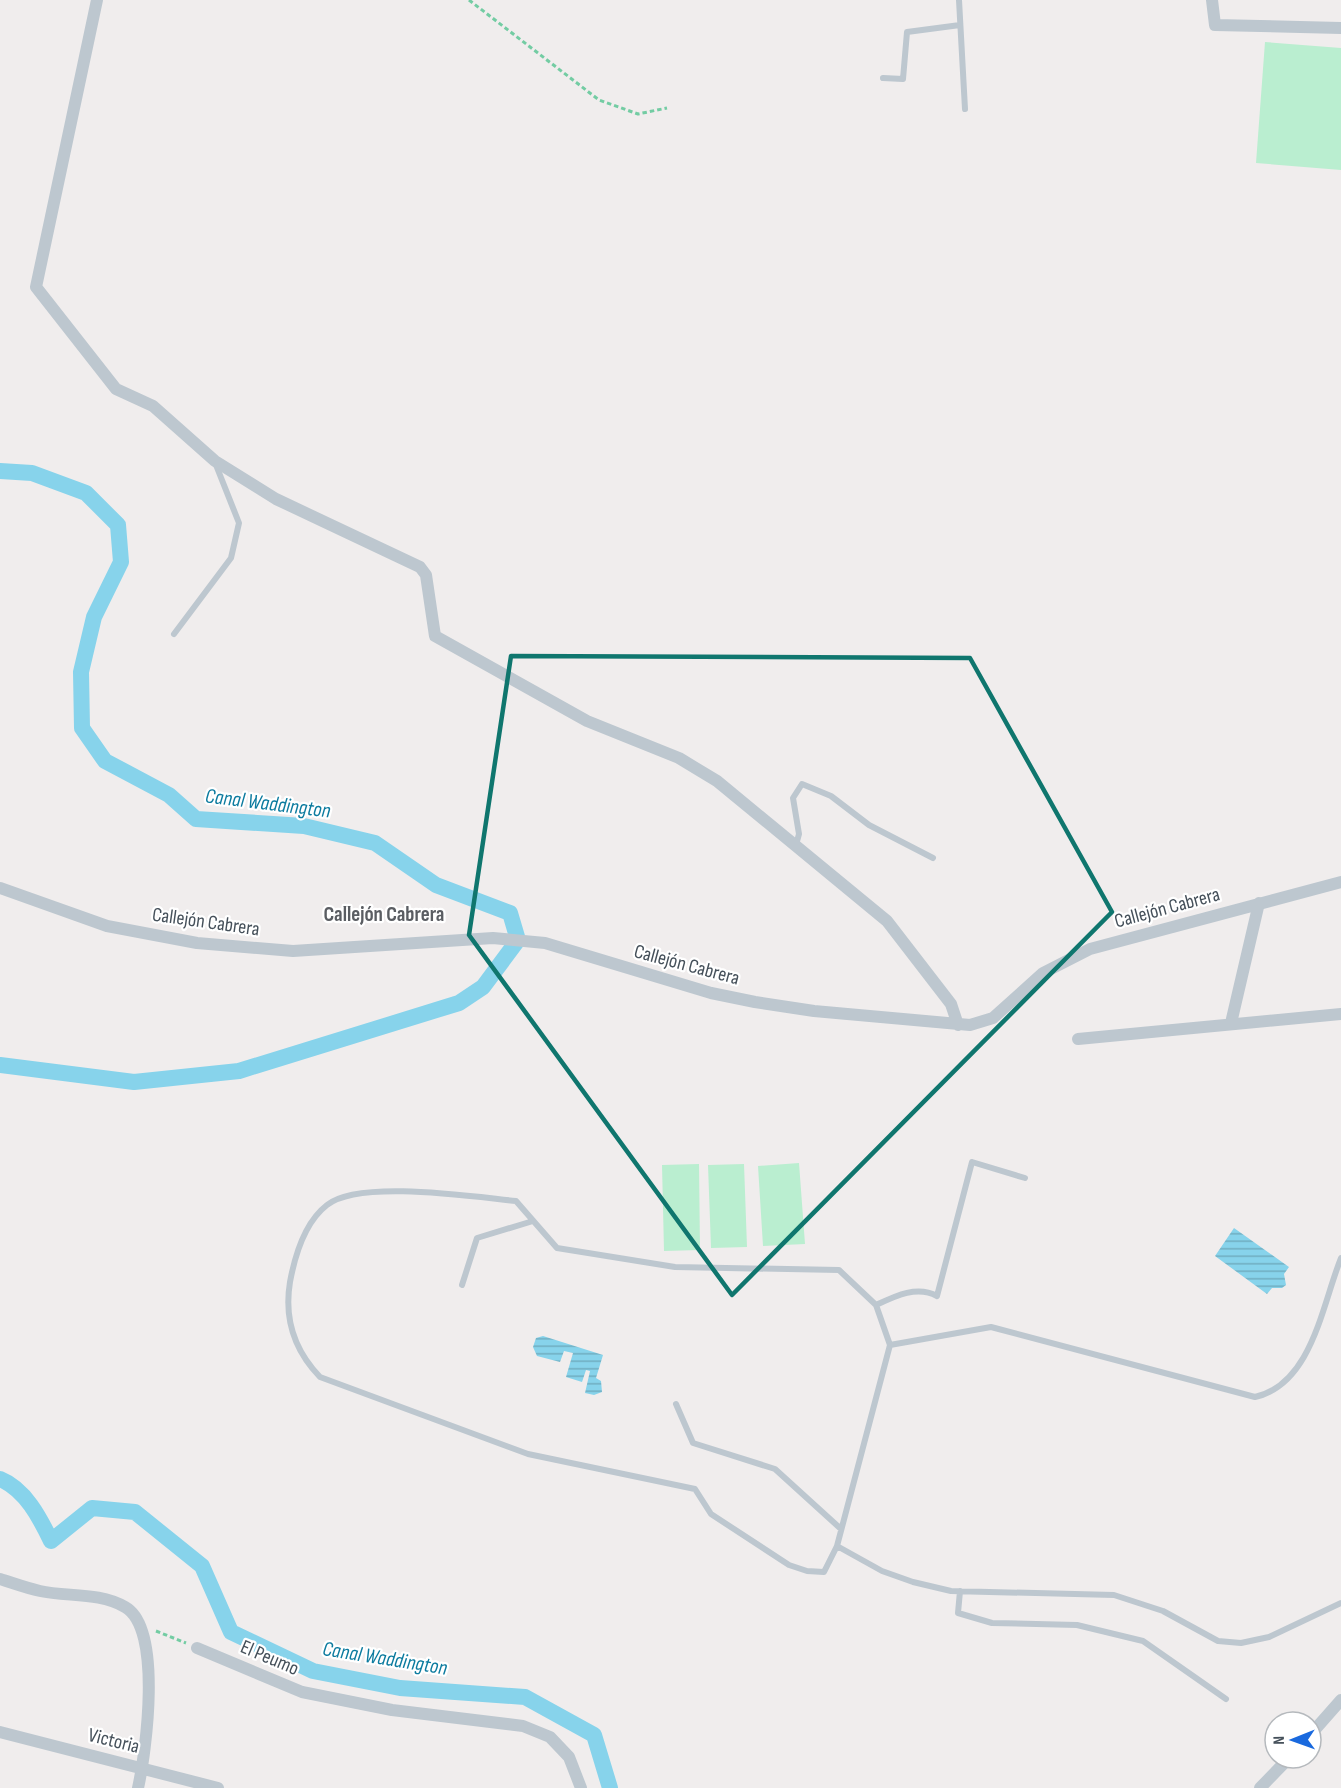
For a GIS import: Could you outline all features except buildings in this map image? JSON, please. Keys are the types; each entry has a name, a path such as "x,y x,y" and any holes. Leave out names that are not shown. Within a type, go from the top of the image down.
{"street":[{"path":"97,0 36,287 116,389 153,406 215,461 276,499 420,567 426,575 435,636 587,721 679,758 717,781 887,921 951,1004 958,1025"},
{"path":"1212,0 1215,25 1341,28"},
{"name":"Callejón Cabrera","path":"0,888 107,926 197,943 293,951 502,939 545,943 711,993 755,1002 958,1025 982,1023 993,1018 1043,972 1090,949 1341,882"},
{"path":"1231,1023 1259,903"},
{"path":"1078,1039 1341,1014"},
{"path":"0,1579 41,1591 106,1599 127,1608 140,1625 148,1663 149,1696 143,1768 138,1788"},
{"name":"El Peumo","path":"197,1647 302,1692 392,1710 523,1726 550,1737 569,1757 581,1788"},
{"path":"1323,1720 1341,1700"},
{"name":"Victoria","path":"0,1732 218,1788"},
{"path":"1260,1788 1277,1770"}],"lane":[{"path":"960,0 965,109"},
{"path":"884,78 903,79 907,32 960,25"},
{"path":"174,634 231,558 238,523 215,461"},
{"path":"796,845 799,834 793,798 802,784 831,796 869,825 933,858"},
{"path":"876,1305 908,1292 928,1291 937,1296 972,1162 1025,1178"},
{"path":"412,1190 516,1201 557,1248 675,1267 840,1270 876,1305 890,1345 837,1546 824,1572 807,1571 789,1565 711,1514 695,1489 528,1454 320,1377 304,1360 292,1332 287,1303 298,1248 314,1218 328,1203 347,1197 412,1190"},
{"path":"462,1285 477,1238 533,1221"},
{"path":"890,1345 991,1327 1255,1397 1270,1394 1288,1381 1303,1359 1341,1258"},
{"path":"676,1404 693,1443 775,1469 841,1529"},
{"path":"837,1546 882,1570 913,1582 960,1591 1114,1595 1163,1611 1218,1641 1241,1643 1269,1637 1341,1603"},
{"path":"960,1591 958,1613 992,1623 1077,1625 1143,1641 1226,1700"}],"path":[{"path":"469,0 599,100 638,114 667,108"},
{"path":"140,1625 197,1647"}],"highlighted area":[{"path":"511,656 970,658 1112,912 732,1295 469,935"}],"green space":[{"path":"1265,42 1341,48 1341,170 1256,163"},
{"path":"799,1163 805,1244 763,1246 758,1166"},
{"path":"699,1164 700,1250 664,1251 662,1165"},
{"path":"744,1164 747,1247 711,1248 708,1165"}],"water":[{"path":"1234,1228 1289,1267 1284,1274 1286,1285 1282,1288 1272,1288 1267,1294 1215,1256"},
{"path":"543,1336 603,1355 596,1378 601,1381 602,1392 594,1395 585,1393 590,1371 586,1370 582,1382 566,1377 573,1353 564,1351 560,1362 537,1356 533,1347 536,1338"}],"waterway":[{"name":"Canal Waddington","path":"0,471 32,473 86,493 118,525 121,562 94,617 81,672 82,728 105,761 169,795 196,819 304,826 375,843 436,885 510,913 518,940 483,987 459,1003 239,1071 134,1082 0,1065"},
{"name":"Canal Waddington","path":"0,1479 24,1497 37,1514 51,1541 92,1508 135,1512 202,1566 231,1632 313,1671 400,1688 525,1697 594,1735 610,1788"}],"district":[{"name":"Callejón Cabrera","path":"384,914"}]}
